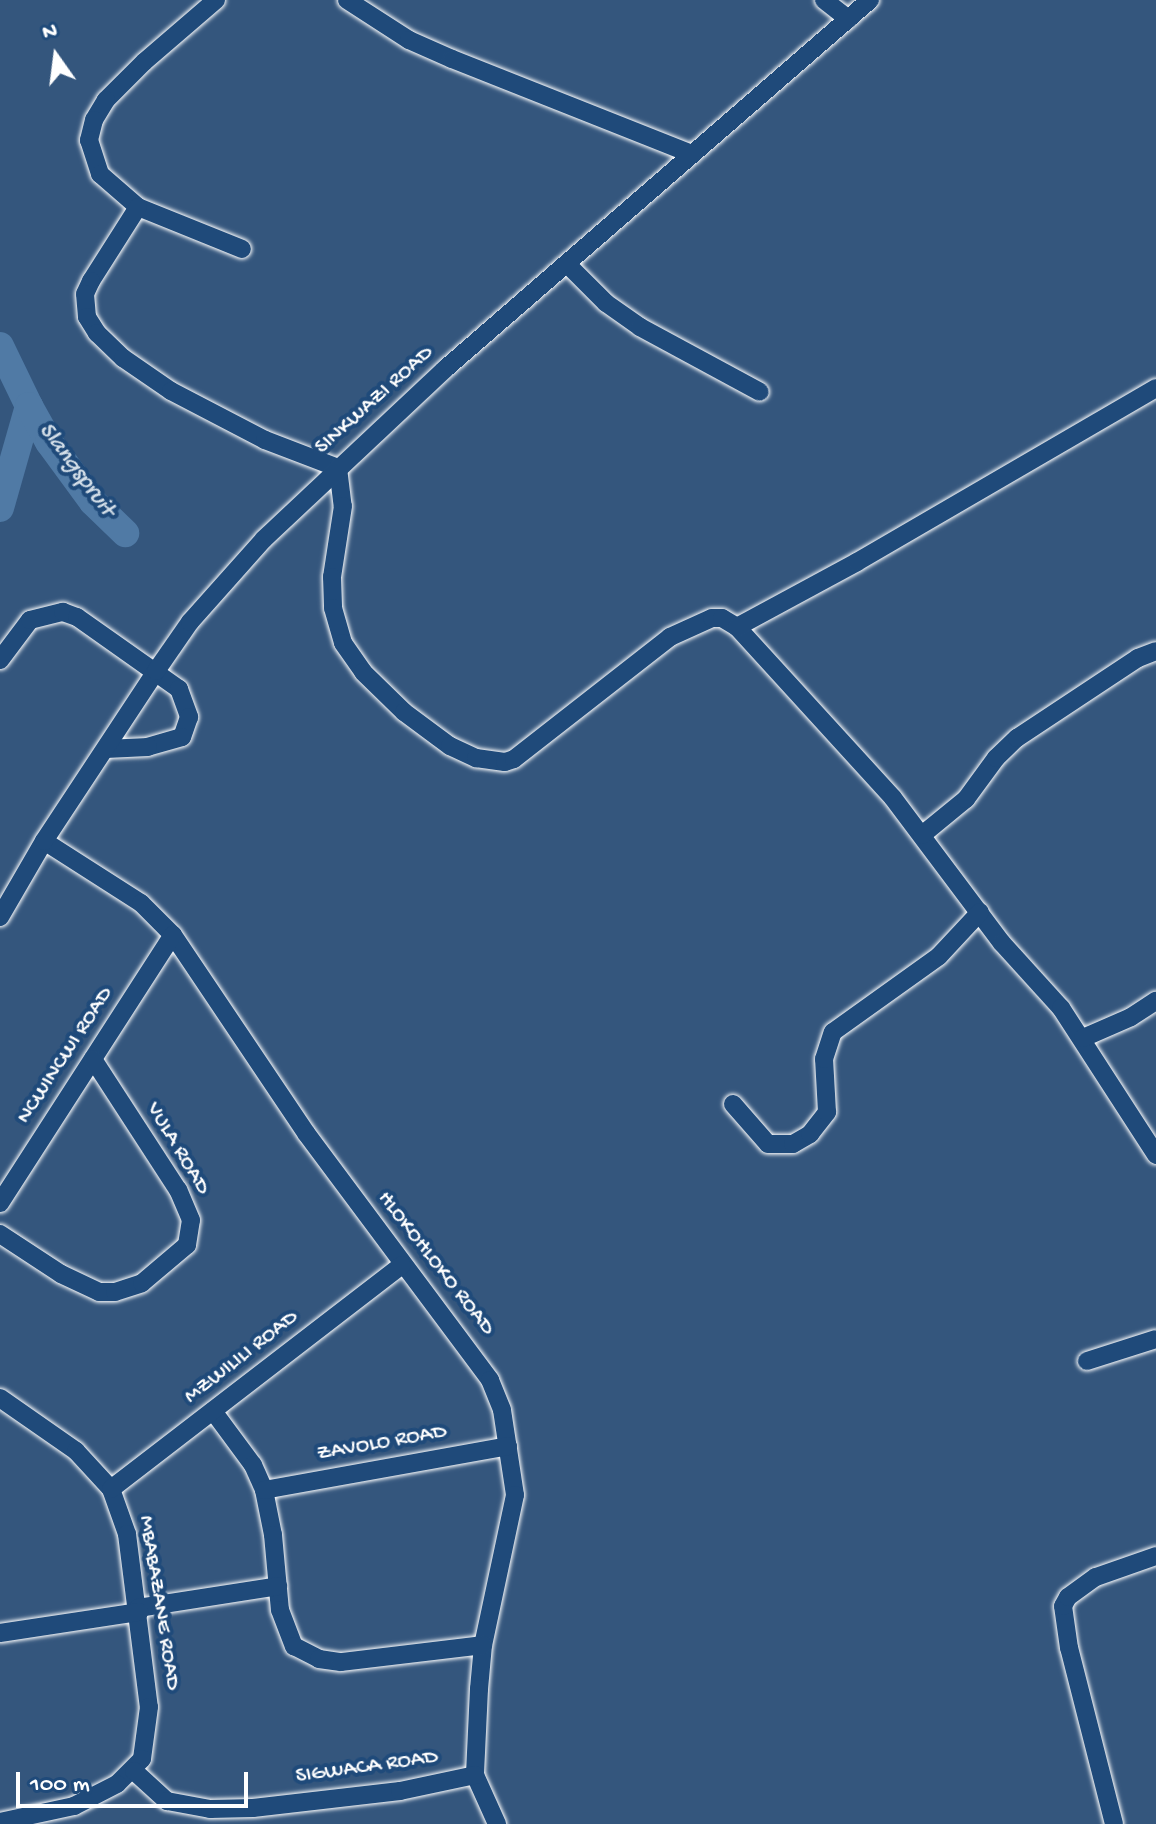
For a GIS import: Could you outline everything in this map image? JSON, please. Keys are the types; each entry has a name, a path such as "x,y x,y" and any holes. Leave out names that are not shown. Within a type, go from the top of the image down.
{"street":[{"path":"216,0 144,62 106,100 94,120 89,140 100,174 138,207 242,249"},
{"path":"347,0 409,40 692,154"},
{"path":"824,0 848,19"},
{"name":"SINKWAZI ROAD","path":"0,917 44,841 156,671 217,589 338,468 870,0"},
{"path":"138,207 102,260 85,294 87,317 97,333 123,358 221,420 338,468 343,506 332,577 333,608 343,643 363,672 404,712 450,746 476,758 493,763 514,759 626,668 688,626 722,618 737,627 849,746 922,835 980,912 1083,1038 1156,1155"},
{"path":"567,264 606,303 640,327 760,392"},
{"path":"737,627 857,562 1156,388"},
{"path":"0,660 30,620 63,612 77,617 179,689 187,703 187,730 182,737 168,744 106,749"},
{"path":"922,835 966,799 996,758 1017,738 1138,658 1156,651"},
{"name":"HLOKOHLOKO ROAD","path":"44,841 141,903 173,935 306,1133 490,1380 502,1410 514,1508 483,1645 475,1775 497,1824"},
{"path":"733,1104 768,1144 793,1144 810,1134 827,1112 824,1059 833,1032 939,956 980,912"},
{"name":"NCWINCWI ROAD","path":"0,1203 173,935"},
{"path":"1083,1038 1131,1017 1156,1001"},
{"name":"VULA ROAD","path":"0,1234 61,1274 99,1292 115,1292 142,1283 187,1245 191,1220 178,1190 93,1059"},
{"name":"MZWILILI ROAD","path":"111,1489 402,1265"},
{"path":"1087,1361 1156,1339"},
{"name":"MBABAZANE ROAD","path":"0,1398 76,1451 111,1489 127,1534 149,1707 146,1748 134,1771"},
{"path":"213,1411 253,1465 264,1490 280,1610 290,1641 305,1654 341,1662 483,1645"},
{"name":"ZAVOLO ROAD","path":"264,1490 508,1446"},
{"path":"1114,1824 1069,1648 1063,1606 1078,1588 1096,1577 1156,1556"},
{"path":"0,1633 278,1586"},
{"path":"0,1822 74,1806 105,1793 134,1771"},
{"name":"SIGWACA ROAD","path":"134,1771 167,1801 210,1809 253,1808 400,1791 475,1775"}],"waterway":[{"path":"0,346 29,406 0,508"},
{"name":"Slangspruit","path":"29,406 49,442 93,502 125,533"}]}
